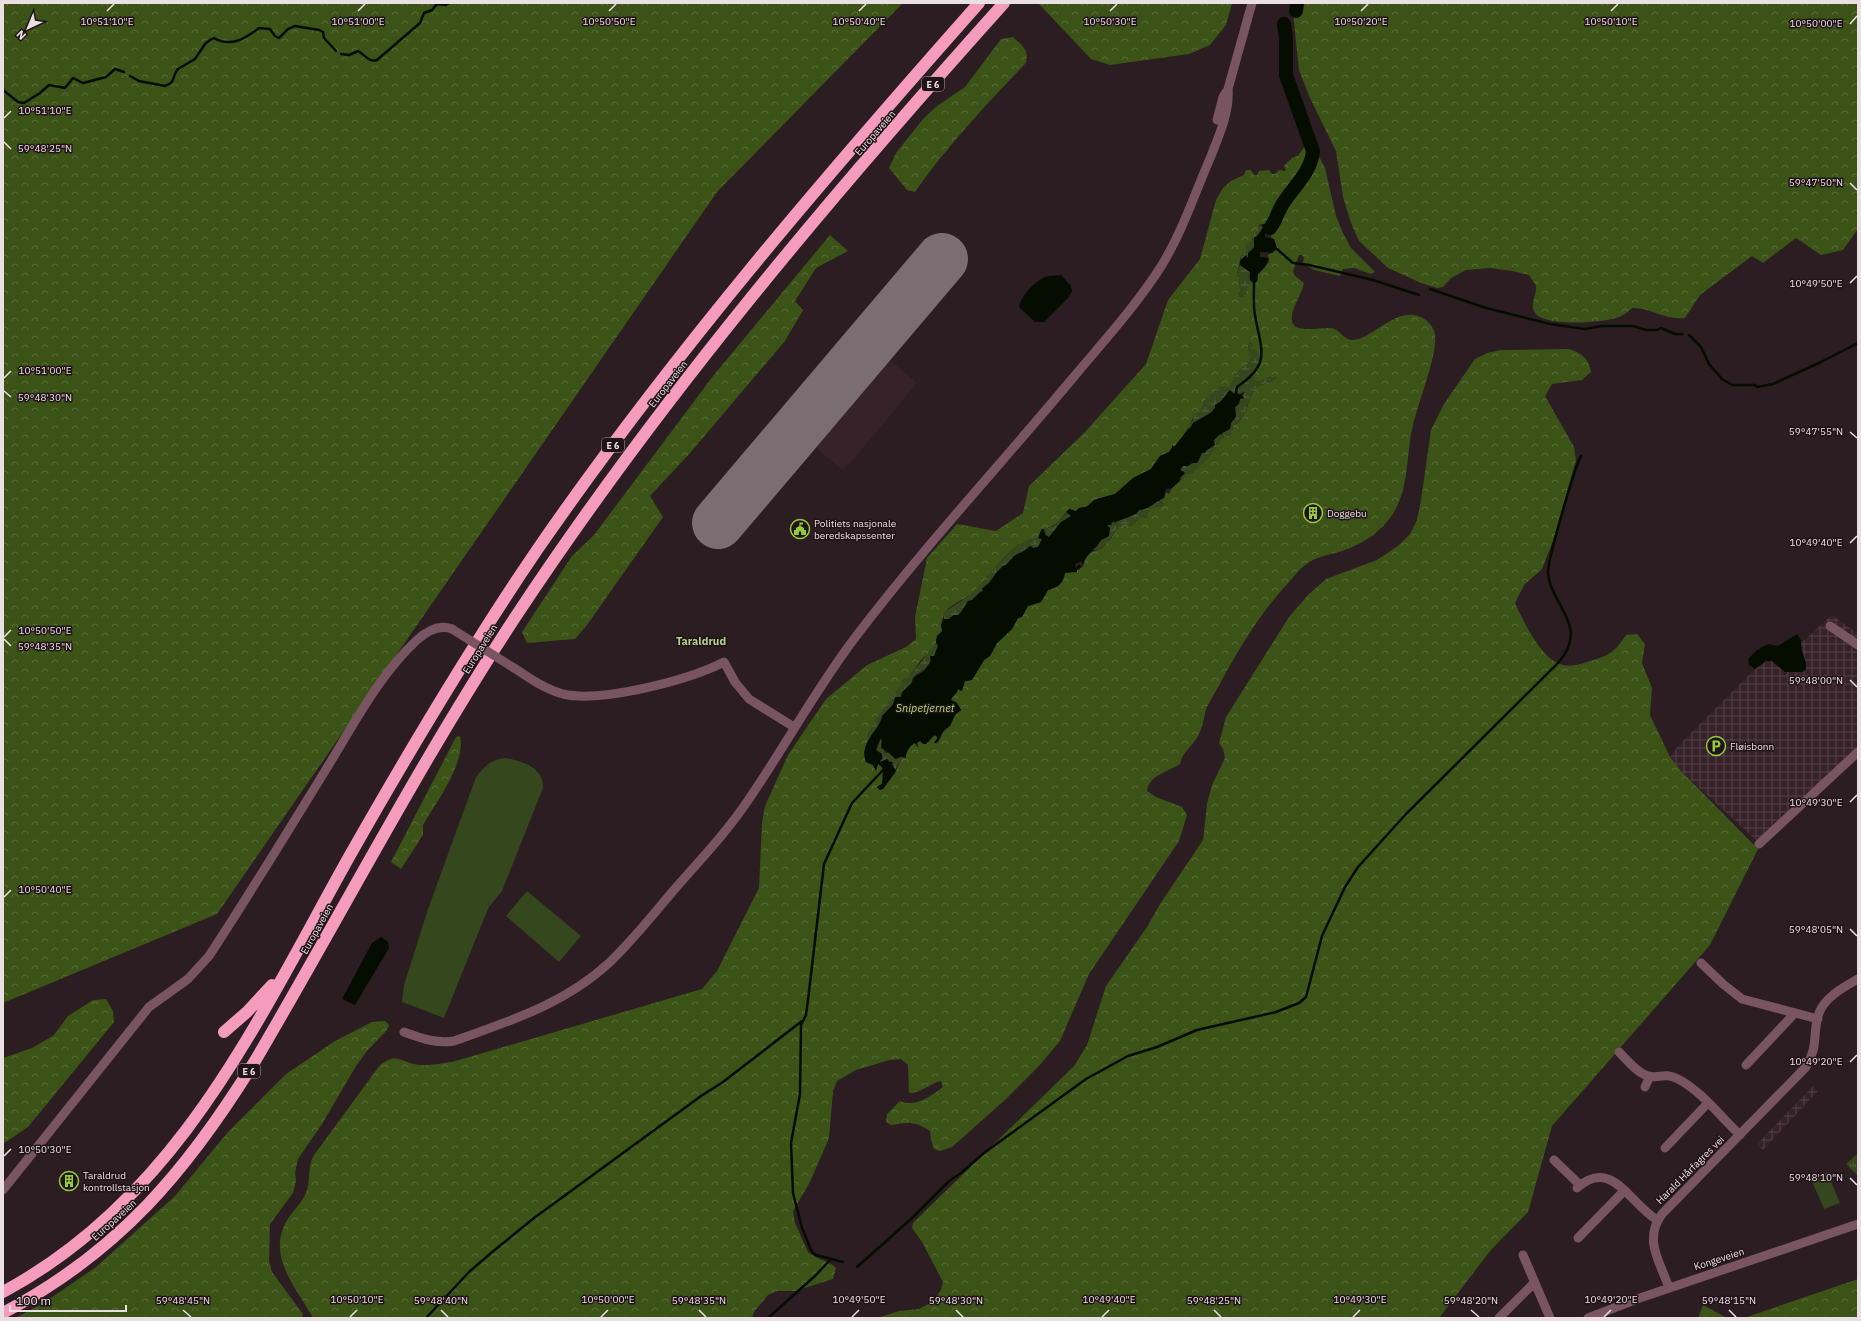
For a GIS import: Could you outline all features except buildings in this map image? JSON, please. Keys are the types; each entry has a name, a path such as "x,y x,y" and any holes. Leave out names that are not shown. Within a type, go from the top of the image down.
{"highway":[{"name":"Europaveien","path":"3,1292 23,1281 76,1246 118,1209 154,1171 187,1130 209,1099 254,1026 385,794 448,688 508,594 574,498 647,399 705,326 848,154 979,3"},
{"name":"Europaveien","path":"3,1313 64,1277 110,1242 149,1204 192,1154 224,1111 262,1049 442,734 516,616 571,535 662,411 747,305 862,166 1004,3"},
{"name":"E 6","path":"224,1032 247,1012 287,969"}],"street":[{"path":"404,1032 434,1042 444,1043 454,1041 552,1003 586,982 626,946 719,838 747,802 794,727 840,659 873,614 1099,348 1152,280 1182,228 1211,156 1210,145 1223,108 1229,98 1228,90 1252,3"},
{"path":"3,1190 149,1008 188,979 209,956 363,709 391,669 417,640 428,632 443,626 452,629 514,668 553,690 576,696 596,696 667,682 704,671 724,662 736,682 749,699 794,727"},
{"path":"1830,626 1858,645"},
{"path":"1759,844 1858,752"},
{"path":"1701,963 1723,984 1742,999 1818,1018"},
{"name":"Harald Hårfagres vei","path":"1669,1288 1654,1247 1652,1234 1657,1220 1806,1067 1812,1057 1815,1047 1820,1012 1826,1002 1842,988 1858,979"},
{"path":"1746,1065 1796,1013"},
{"path":"1619,1052 1635,1068 1650,1076 1645,1087"},
{"name":"Harald Hårfagres vei","path":"1650,1076 1666,1075 1676,1078 1690,1086 1740,1135"},
{"path":"1665,1148 1708,1104"},
{"name":"Harald Hårfagres vei","path":"1554,1160 1578,1187 1590,1179 1604,1177 1614,1182 1647,1214 1657,1220"},
{"path":"1578,1238 1624,1191"},
{"name":"Kongeveien","path":"1588,1318 1669,1288 1858,1224"},
{"path":"1524,1255 1534,1283 1550,1318"},
{"path":"1499,1318 1534,1283"}],"shaded area":[{"path":"887,358 917,383 853,460 842,470 813,445"},
{"path":"1832,615 1858,634 1858,752 1757,841 1681,771 1670,757 1679,745 1755,669 1766,661 1772,661 1785,672 1803,672 1805,660 1802,655 1801,643"},
{"path":"1813,1086 1818,1091 1763,1150 1757,1144"}],"green space":[{"path":"3,3 903,3 717,192 217,914 3,1003"},
{"path":"1038,3 1232,4 1226,25 1210,45 1189,54 1110,65 1091,59"},
{"path":"1292,3 1858,3 1858,229 1843,250 1821,255 1796,238 1763,263 1752,256 1700,295 1685,318 1670,317 1645,309 1632,308 1619,317 1601,321 1562,322 1550,320 1541,317 1533,310 1536,286 1529,275 1490,268 1466,270 1451,278 1443,287 1437,288 1421,283 1388,268 1359,241 1351,223 1343,197 1336,151 1310,98 1299,70"},
{"path":"1013,37 1026,52 1027,59 1025,64 954,142 915,192 907,190 889,168 896,153 923,119 937,106 965,87 1001,39"},
{"path":"1309,145 1314,147 1325,168 1336,216 1351,248 1375,272 1371,274 1354,268 1343,269 1340,276 1314,270 1303,263 1304,258 1302,255 1299,255 1293,271 1295,276 1304,283 1294,307 1292,321 1294,325 1302,329 1331,328 1337,330 1347,339 1353,340 1370,334 1388,322 1407,315 1417,316 1427,321 1434,331 1434,351 1412,429 1406,475 1401,498 1390,518 1373,535 1363,542 1346,550 1309,562 1279,593 1238,651 1206,709 1199,734 1183,756 1180,764 1160,774 1151,781 1147,791 1156,797 1182,807 1187,815 1179,841 1089,974 1060,1041 1039,1066 1007,1098 952,1147 940,1151 934,1149 930,1131 920,1125 903,1123 891,1125 886,1122 887,1114 900,1101 911,1103 923,1100 943,1087 941,1081 917,1092 909,1093 908,1065 901,1059 890,1060 856,1070 837,1081 833,1091 829,1138 810,1182 793,1211 795,1223 808,1252 836,1268 833,1279 795,1291 777,1291 768,1295 754,1312 752,1318 313,1318 287,1274 280,1251 280,1239 286,1222 306,1193 310,1164 314,1155 380,1065 392,1059 400,1059 421,1065 452,1062 702,989 717,971 759,888 762,823 765,806 788,755 826,699 867,665 906,647 916,639 915,617 927,558 957,524 996,531 1023,513 1029,486 1084,433 1146,364 1168,300 1200,259 1216,200 1223,188 1231,181 1244,175 1246,170 1251,170 1254,175 1257,175 1259,171 1269,170 1272,174 1275,174 1279,170 1286,171 1284,166 1292,158 1298,156 1305,146","holes":["1263,224 1267,227 1273,228 1271,237 1274,240 1276,250 1268,255 1269,262 1258,274 1257,282 1250,284 1246,289 1245,296 1240,297 1238,293 1241,291 1237,274 1241,256 1247,251 1246,244 1252,242 1253,235 1258,232 1258,225","1250,342 1253,344 1253,350 1257,351 1260,365 1254,375 1253,380 1259,382 1274,375 1276,378 1270,382 1260,385 1255,389 1241,420 1233,425 1233,433 1221,439 1208,457 1192,473 1186,474 1186,478 1183,478 1174,485 1169,494 1166,492 1164,498 1159,500 1164,504 1163,506 1150,509 1146,518 1142,516 1131,526 1126,524 1119,526 1102,548 1090,553 1084,560 1083,567 1077,569 1076,573 1074,571 1065,573 1062,583 1057,587 1048,590 1041,602 1028,606 1022,617 1018,618 1012,629 997,643 990,656 984,660 972,680 965,681 961,691 958,689 952,697 951,700 957,703 961,710 955,715 950,726 943,732 936,744 934,742 938,739 935,735 926,744 923,744 920,741 917,743 918,747 915,743 911,745 907,752 906,758 902,758 895,773 883,789 879,790 877,787 883,783 884,776 880,765 878,764 876,771 873,765 866,762 864,752 868,743 868,735 877,718 901,686 903,679 909,677 921,660 933,649 937,636 943,631 942,622 946,611 974,592 1010,552 1019,545 1038,538 1041,530 1054,525 1069,509 1076,511 1079,508 1088,506 1093,500 1115,494 1133,478 1151,469 1160,456 1169,452 1172,445 1174,447 1180,441 1194,415 1200,412 1207,398 1219,387 1228,388 1237,373 1248,364 1251,356 1248,354 1248,346"]},
{"path":"1258,225 1264,227 1254,238 1254,247 1248,253 1248,258 1245,256 1241,259 1241,256 1247,251 1246,244 1252,242 1253,235 1258,231"},
{"path":"830,235 848,251 816,268 795,301 803,310 785,341 690,453 650,496 663,517 587,625 575,639 527,643 522,632 572,556 594,535 713,376"},
{"path":"1240,265 1250,272 1249,278 1253,283 1246,289 1245,296 1240,297 1238,293 1241,291 1237,274"},
{"path":"1250,342 1253,344 1253,349 1257,351 1260,358 1259,366 1253,380 1259,382 1274,375 1276,378 1270,382 1260,385 1255,389 1241,420 1233,425 1233,433 1221,439 1204,462 1192,473 1186,474 1186,478 1181,479 1180,478 1185,472 1180,470 1183,466 1198,462 1202,453 1205,453 1217,437 1220,434 1222,435 1222,433 1230,428 1231,423 1236,416 1235,407 1239,403 1240,399 1244,398 1242,395 1245,392 1240,394 1235,392 1234,394 1230,390 1220,402 1215,405 1215,408 1211,412 1193,423 1191,427 1187,429 1193,420 1194,415 1200,412 1207,398 1219,387 1228,388 1237,373 1249,362 1251,356 1248,354 1248,344"},
{"path":"1569,349 1584,357 1590,367 1591,372 1582,380 1552,384 1545,396 1574,447 1576,460 1554,538 1542,569 1524,585 1515,603 1528,630 1547,656 1555,662 1563,665 1576,665 1602,657 1615,650 1626,635 1637,634 1645,644 1642,663 1652,688 1650,715 1670,757 1681,771 1758,849 1710,945 1552,1126 1528,1212 1490,1251 1439,1318 877,1318 899,1311 919,1309 932,1302 941,1290 943,1282 922,1242 912,1228 913,1223 1074,1066 1087,1045 1106,986 1147,927 1160,904 1203,840 1207,804 1212,785 1225,758 1223,749 1219,743 1226,717 1289,617 1308,595 1326,579 1377,560 1399,545 1410,534 1417,520 1431,430 1444,404 1475,359 1487,353 1501,350"},
{"path":"1158,500 1163,504 1163,506 1150,509 1146,518 1142,516 1131,526 1126,524 1119,526 1105,545 1097,550 1093,550 1097,547 1101,540 1108,537 1107,525 1110,525 1113,521 1115,522 1136,514 1139,510 1148,508"},
{"path":"1067,513 1072,516 1061,522 1049,537 1046,535 1044,529 1054,526"},
{"path":"1038,538 1042,539 1038,547 1034,549 1032,546 1017,554 997,572 989,583 982,588 983,591 958,615 952,616 949,619 944,619 944,613 981,585 1010,552 1028,541"},
{"path":"936,643 938,646 934,656 930,656 930,664 928,667 913,678 913,681 903,692 901,697 896,700 882,716 868,743 868,736 871,728 895,694 903,679 909,677"},
{"path":"460,736 461,747 455,770 423,825 423,835 401,869 391,862 456,737"},
{"path":"881,739 881,745 885,753 889,753 896,759 903,757 895,770 891,764 893,763 887,759 880,762 883,756 876,750"},
{"path":"505,758 531,766 540,775 543,788 502,891 489,907 444,1018 402,1002 404,985 428,909 476,777 488,764"},
{"path":"527,891 581,936 559,962 506,916"},
{"path":"106,999 113,1011 114,1022 28,1127 3,1144 3,1058 32,1048 54,1035 68,1016 93,1000"},
{"path":"385,1021 389,1025 387,1030 367,1051 356,1066 322,1124 298,1159 295,1173 296,1181 293,1193 270,1224 269,1261 272,1272 303,1314 302,1318 15,1318 42,1304 96,1267 175,1196 228,1132 286,1074 335,1041 372,1022"},
{"path":"1858,1153 1858,1176 1846,1164"},
{"path":"1827,1172 1840,1203 1824,1209 1811,1179"},
{"path":"1858,1279 1858,1318 1744,1318"},
{"path":"1703,1305 1727,1318 1698,1318"}],"water":[{"path":"1263,224 1270,228 1265,233 1265,237 1274,239 1277,248 1272,253 1260,252 1260,257 1269,258 1265,267 1258,274 1257,282 1254,283 1250,280 1250,272 1240,265 1240,261 1246,255 1248,258 1248,253 1254,248 1254,238 1260,232"},
{"path":"1061,275 1071,286 1072,291 1068,298 1044,322 1035,322 1019,307 1022,298 1041,279 1048,276"},
{"name":"Snipetjernet","path":"1230,390 1234,394 1236,392 1239,395 1245,392 1242,395 1244,398 1240,399 1239,404 1235,407 1236,417 1231,423 1230,429 1222,433 1222,435 1220,434 1214,440 1215,445 1205,453 1202,453 1197,463 1192,463 1187,467 1183,466 1180,470 1185,473 1180,478 1180,481 1172,488 1166,489 1164,498 1146,509 1139,510 1132,516 1115,523 1113,521 1111,525 1107,525 1110,528 1109,536 1101,540 1084,563 1082,564 1082,561 1075,564 1076,568 1079,564 1081,566 1080,569 1077,570 1077,572 1065,573 1061,582 1057,586 1048,590 1041,602 1028,606 1022,617 1018,618 1012,629 997,643 990,656 984,660 972,680 965,681 962,691 958,689 952,698 951,700 957,703 961,710 955,715 950,726 944,731 938,742 934,743 938,737 934,735 926,744 923,744 920,741 917,743 918,747 915,743 911,745 907,752 906,758 901,756 895,759 881,748 882,740 880,739 876,750 882,754 882,759 880,762 887,759 889,762 893,762 892,764 896,771 883,789 880,790 877,787 882,784 883,768 878,764 876,771 873,765 866,762 864,754 865,748 871,735 879,725 882,716 893,705 895,697 901,697 902,692 911,684 914,677 923,672 931,661 930,656 934,656 938,646 936,642 937,636 942,631 941,625 944,619 949,619 954,615 959,615 968,601 972,600 983,591 982,589 989,583 997,572 1015,555 1023,552 1030,546 1033,548 1038,547 1042,539 1038,538 1042,529 1044,529 1045,535 1049,537 1061,522 1071,516 1066,512 1069,509 1076,511 1079,508 1086,507 1097,499 1115,494 1133,478 1151,469 1160,456 1169,452 1172,445 1174,447 1193,423 1211,413 1215,408 1215,405 1220,402"},
{"path":"1797,634 1801,640 1806,662 1806,669 1803,672 1785,672 1772,661 1766,661 1755,669 1749,665 1748,659 1757,650 1768,644 1778,646"},
{"path":"381,937 388,942 389,948 355,1005 342,999 372,943"}],"waterway":[{"path":"341,54 349,55 358,51 369,59 374,61 377,60 420,23 424,13 432,10 437,4 446,5 449,3"},
{"path":"1296,11 1297,3"},
{"path":"1270,228 1286,198 1301,180 1309,166 1313,151 1286,75 1286,38 1284,24"},
{"path":"130,76 139,81 165,86 168,85 171,83 176,71 195,59 205,44 210,40 214,38 220,41 232,42 244,38 259,28 270,29 275,36 279,38 288,29 295,26 319,30 323,32 324,38 336,51"},
{"path":"3,90 18,102 24,103 40,93 49,85 65,88 73,78 83,83 106,77 115,69 124,72"},
{"path":"1277,249 1293,263 1309,265 1373,280 1419,295"},
{"path":"1236,392 1237,387 1255,371 1260,363 1261,347 1254,311 1254,283"},
{"path":"1430,289 1486,308 1550,324 1585,329 1602,326 1633,326 1646,330 1657,330 1661,328 1675,334 1682,334"},
{"path":"1689,335 1701,347 1709,364 1722,379 1732,385 1755,385 1757,387 1773,384 1858,343"},
{"path":"857,1267 911,1219 949,1181 961,1173 984,1153 1086,1079 1128,1056 1157,1047 1197,1030 1276,1012 1299,1003 1306,997 1322,936 1345,887 1358,867 1406,814 1558,663 1567,650 1571,638 1570,627 1550,585 1548,573 1562,514 1581,456"},
{"path":"843,1262 816,1255 812,1252 802,1228 793,1193 791,1143 800,1094 801,1025 806,1015 824,864 852,803 883,770"},
{"path":"426,1318 469,1272 534,1218 701,1096 723,1082 802,1021"},
{"path":"768,1318 815,1276 830,1260"}],"runway":[{"path":"718,523 942,259"}],"place":[{"name":"Doggebu","path":"1313,513"},
{"name":"Politiets nasjonale beredskapssenter","path":"800,529"},
{"name":"Fløisbonn","path":"1716,746"},
{"name":"Taraldrud kontrollstasjon","path":"69,1181"}],"district":[{"name":"Taraldrud","path":"701,641"}]}
